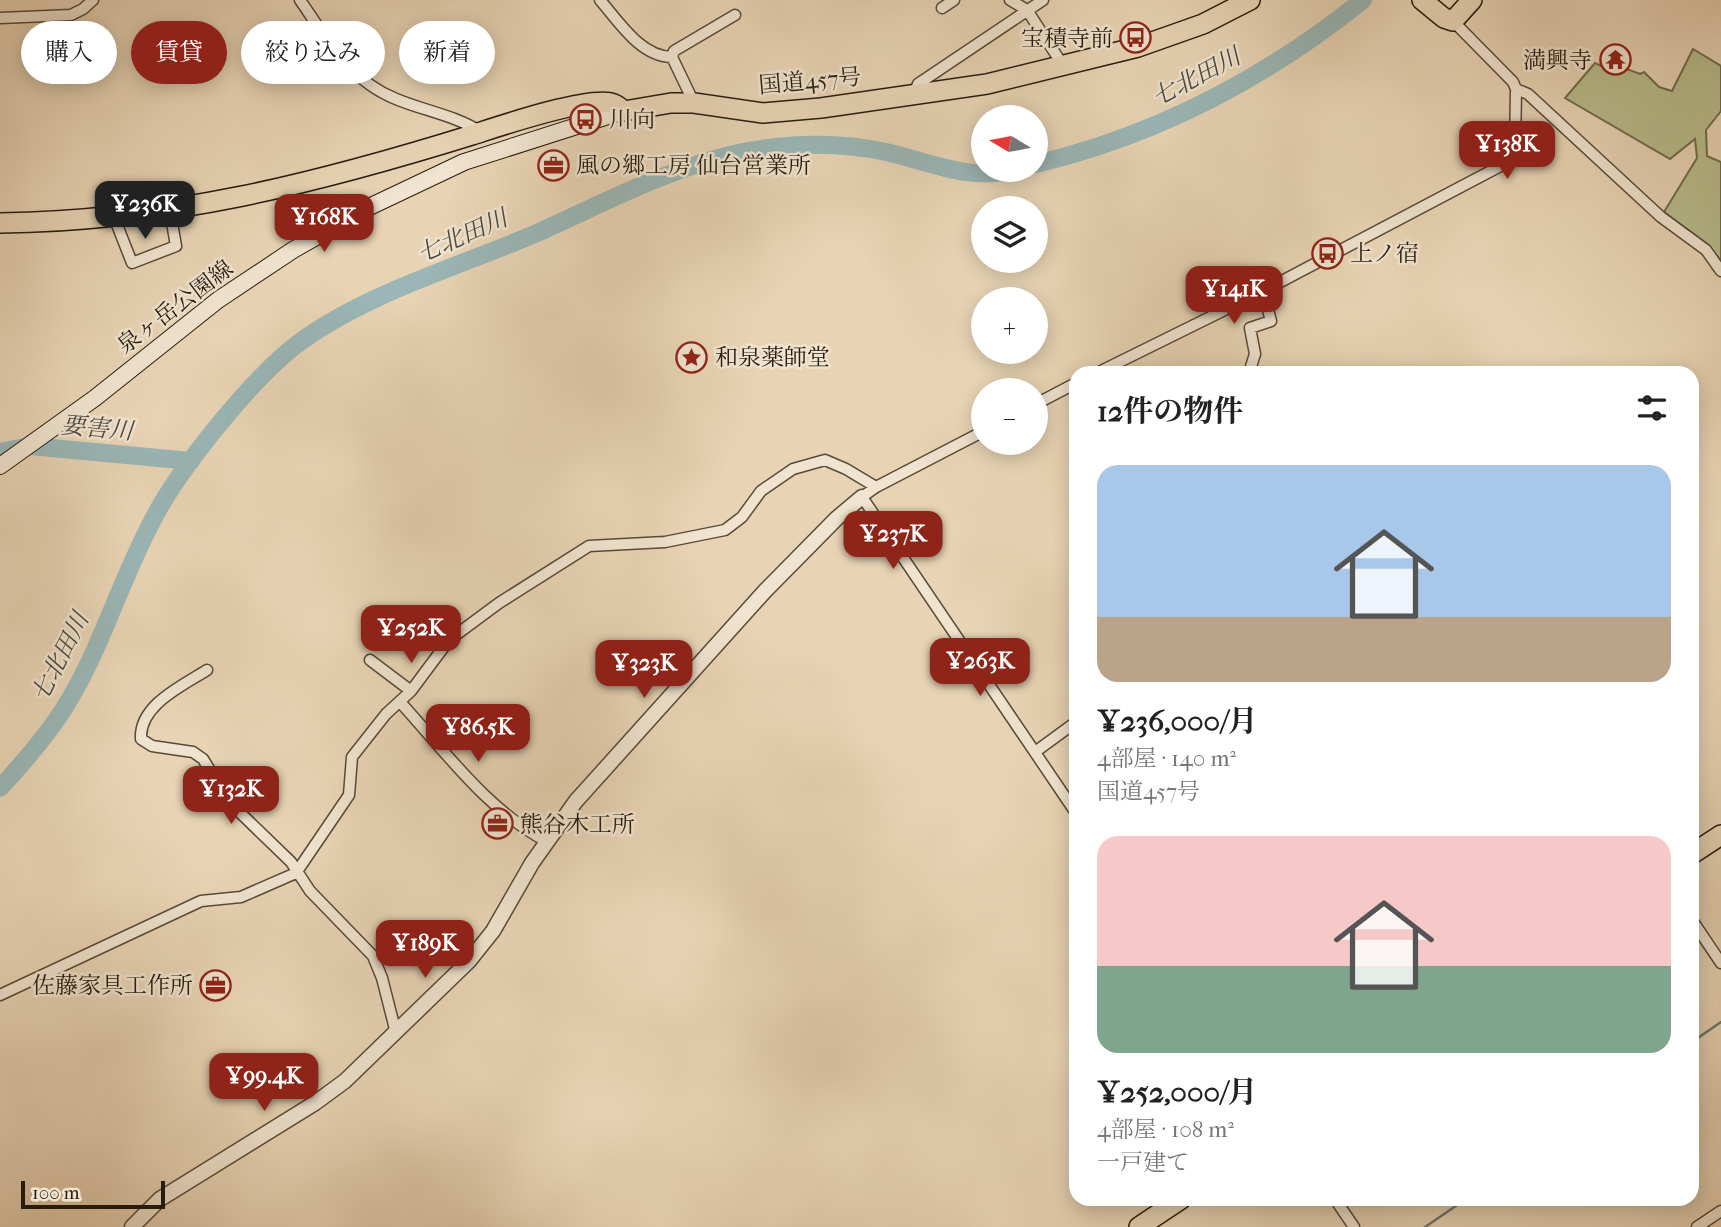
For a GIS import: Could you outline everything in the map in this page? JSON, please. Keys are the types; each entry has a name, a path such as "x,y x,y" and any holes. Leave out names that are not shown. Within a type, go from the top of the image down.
{"highway":[{"name":"国道457号","path":"0,223 58,222 170,211 271,192 393,160 521,119 592,103 608,102 624,111 671,103 694,103 763,113 821,108 987,84 1064,67 1164,38 1203,24 1250,0"},
{"path":"1422,0 1444,18 1453,20 1472,0"},
{"path":"1699,849 1721,835"},
{"path":"1139,1227 1170,1206"}],"main road":[{"name":"泉ヶ岳公園線","path":"4,462 95,398 218,300 293,250 367,208 464,162 624,111"}],"street":[{"path":"0,18 71,15 93,0"},
{"path":"300,0 346,66 371,86 395,99 463,121 481,132"},
{"path":"600,0 624,28 655,55 672,57"},
{"path":"942,8 954,0"},
{"path":"1010,0 1027,10 1064,67"},
{"path":"914,94 918,84 1043,0"},
{"path":"694,103 672,57 674,51 735,15"},
{"path":"1111,366 1263,291 1508,162 1515,148 1516,89 1513,82 1453,20"},
{"path":"1516,89 1528,94 1661,217 1706,250 1721,271"},
{"path":"114,217 132,263 176,246 170,211"},
{"path":"1251,366 1255,354 1250,328 1271,321 1263,291"},
{"path":"1048,398 1069,387"},
{"path":"132,1227 160,1199 315,1103 345,1081 479,951 507,910 546,841 599,774 765,591 837,517 876,487 971,438"},
{"path":"0,995 201,901 241,897 296,873 349,796 352,757 386,714 411,691 449,640 499,603 589,546 665,542 724,530 742,517 761,491 793,469 825,460 876,487"},
{"path":"862,497 1069,803"},
{"path":"370,660 411,691"},
{"path":"207,670 157,704 143,722 141,739 152,746 192,751 200,756 230,803 291,862 296,873 373,956 382,978 396,1032"},
{"path":"400,702 500,811 546,841"},
{"path":"1035,752 1069,727"},
{"path":"1699,930 1721,962"},
{"path":"1340,1206 1354,1227"},
{"path":"1697,1227 1721,1211"}],"green space":[{"path":"1693,49 1721,66 1721,111 1706,130 1707,156 1721,162 1721,261 1706,243 1664,212 1697,158 1695,139 1670,159 1565,98 1595,63 1618,74 1627,69 1640,74 1644,72 1659,87 1672,91"}],"waterway":[{"name":"七北田川","path":"1048,161 1125,137 1209,100 1288,54 1363,0"},
{"name":"七北田川","path":"0,788 34,749 65,707 90,660 133,560 157,512 184,469 262,376 300,342 327,324 384,295 537,233 663,176 743,152 797,145 832,145 886,152 971,172"},
{"name":"要害川","path":"0,452 30,446 191,461"},
{"path":"1699,1037 1721,1022"},
{"path":"1425,1227 1456,1206"}],"place":[{"name":"宝積寺前","path":"1136,38"},
{"name":"満興寺","path":"1615,60"},
{"name":"川向","path":"586,119"},
{"name":"風の郷工房 仙台営業所","path":"553,165"},
{"name":"上ノ宿","path":"1327,253"},
{"name":"和泉薬師堂","path":"692,357"},
{"name":"熊谷木工所","path":"497,824"},
{"name":"佐藤家具工作所","path":"216,985"}]}
